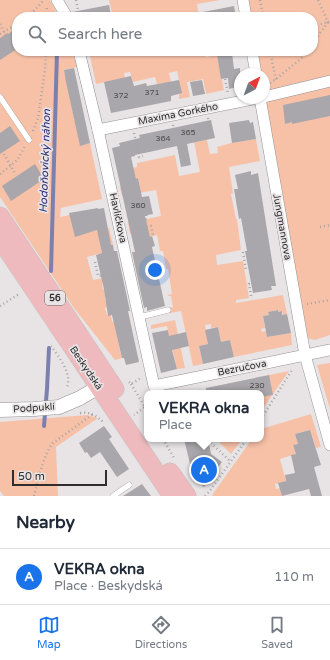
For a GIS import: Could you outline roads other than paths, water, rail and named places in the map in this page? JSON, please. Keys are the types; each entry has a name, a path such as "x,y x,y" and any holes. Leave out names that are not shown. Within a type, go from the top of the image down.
{"main road":[{"name":"Beskydská","path":"0,216 172,496"},
{"name":"Beskydská","path":"0,239 104,384 144,433"},
{"name":"Beskydská","path":"151,442 187,496"}],"street":[{"path":"57,0 64,12"},
{"path":"243,0 245,12"},
{"name":"Havlíčkova","path":"80,56 140,317 154,386"},
{"path":"253,56 255,68"},
{"path":"270,92 278,93 330,81"},
{"name":"Maxima Gorkého","path":"98,130 234,103"},
{"name":"Jungmannova","path":"260,104 305,355 330,445"},
{"name":"Bezručova","path":"154,386 330,350"},
{"name":"Podpuklí","path":"0,410 34,409 61,400 80,398 104,384"}],"lane":[{"path":"0,97 29,140"},
{"path":"140,317 168,310"},
{"path":"113,496 129,485"}],"waterway":[{"name":"Hodoňovický náhon","path":"51,271 57,56"},
{"name":"Hodoňovický náhon","path":"44,426 49,348"}],"place":[{"name":"VEKRA okna","path":"204,470"}]}
